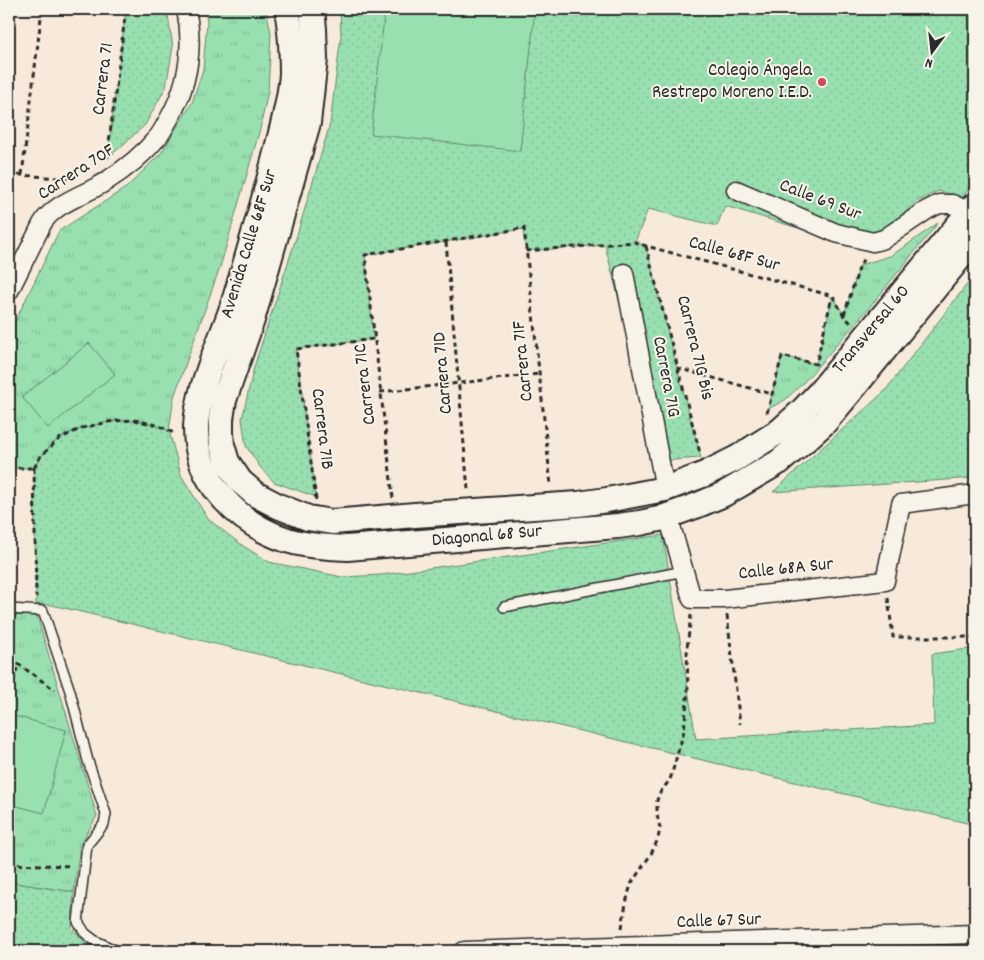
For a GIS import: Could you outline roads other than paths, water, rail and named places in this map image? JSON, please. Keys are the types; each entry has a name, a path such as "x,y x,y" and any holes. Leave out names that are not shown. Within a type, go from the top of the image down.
{"street":[{"name":"Carrera 70F","path":"9,291 45,218 59,207 104,182 136,160 158,137 173,110 184,84 189,55 189,24 186,9"},
{"name":"Avenida Calle 68F Sur","path":"207,475 198,445 196,427 198,407 244,268 287,109 292,75 292,39 287,9"},
{"name":"Avenida Calle 68F Sur","path":"227,462 221,433 224,400 252,320 308,123 314,59 312,9"},
{"name":"Calle 69 Sur","path":"736,190 836,233 874,242 884,239 939,204 952,204 972,209"},
{"name":"Transversal 60","path":"759,445 790,423 820,392 972,209"},
{"name":"Transversal 60","path":"779,462 825,422 975,239"},
{"name":"Carrera 71G","path":"624,273 665,489"},
{"name":"Diagonal 68 Sur","path":"227,462 240,481 255,494 308,518 332,522 578,504 607,500 665,489 705,474 759,445"},
{"name":"Diagonal 68 Sur","path":"207,475 218,492 237,512 261,528 288,540 319,547 347,548 608,527 659,520 724,494 779,462"},
{"name":"Calle 68A Sur","path":"684,571 692,600 725,599 885,581 901,504 975,494"},
{"path":"668,516 684,571"},
{"name":"Calle 67 Sur","path":"464,951 975,934"}],"lane":[{"path":"504,607 684,571"},
{"path":"9,609 43,611 73,702 88,761 106,814 104,824 88,846 78,922 85,933 94,940 117,951"}],"place":[{"name":"Colegio Ángela Restrepo Moreno I.E.D.","path":"822,82"}]}
